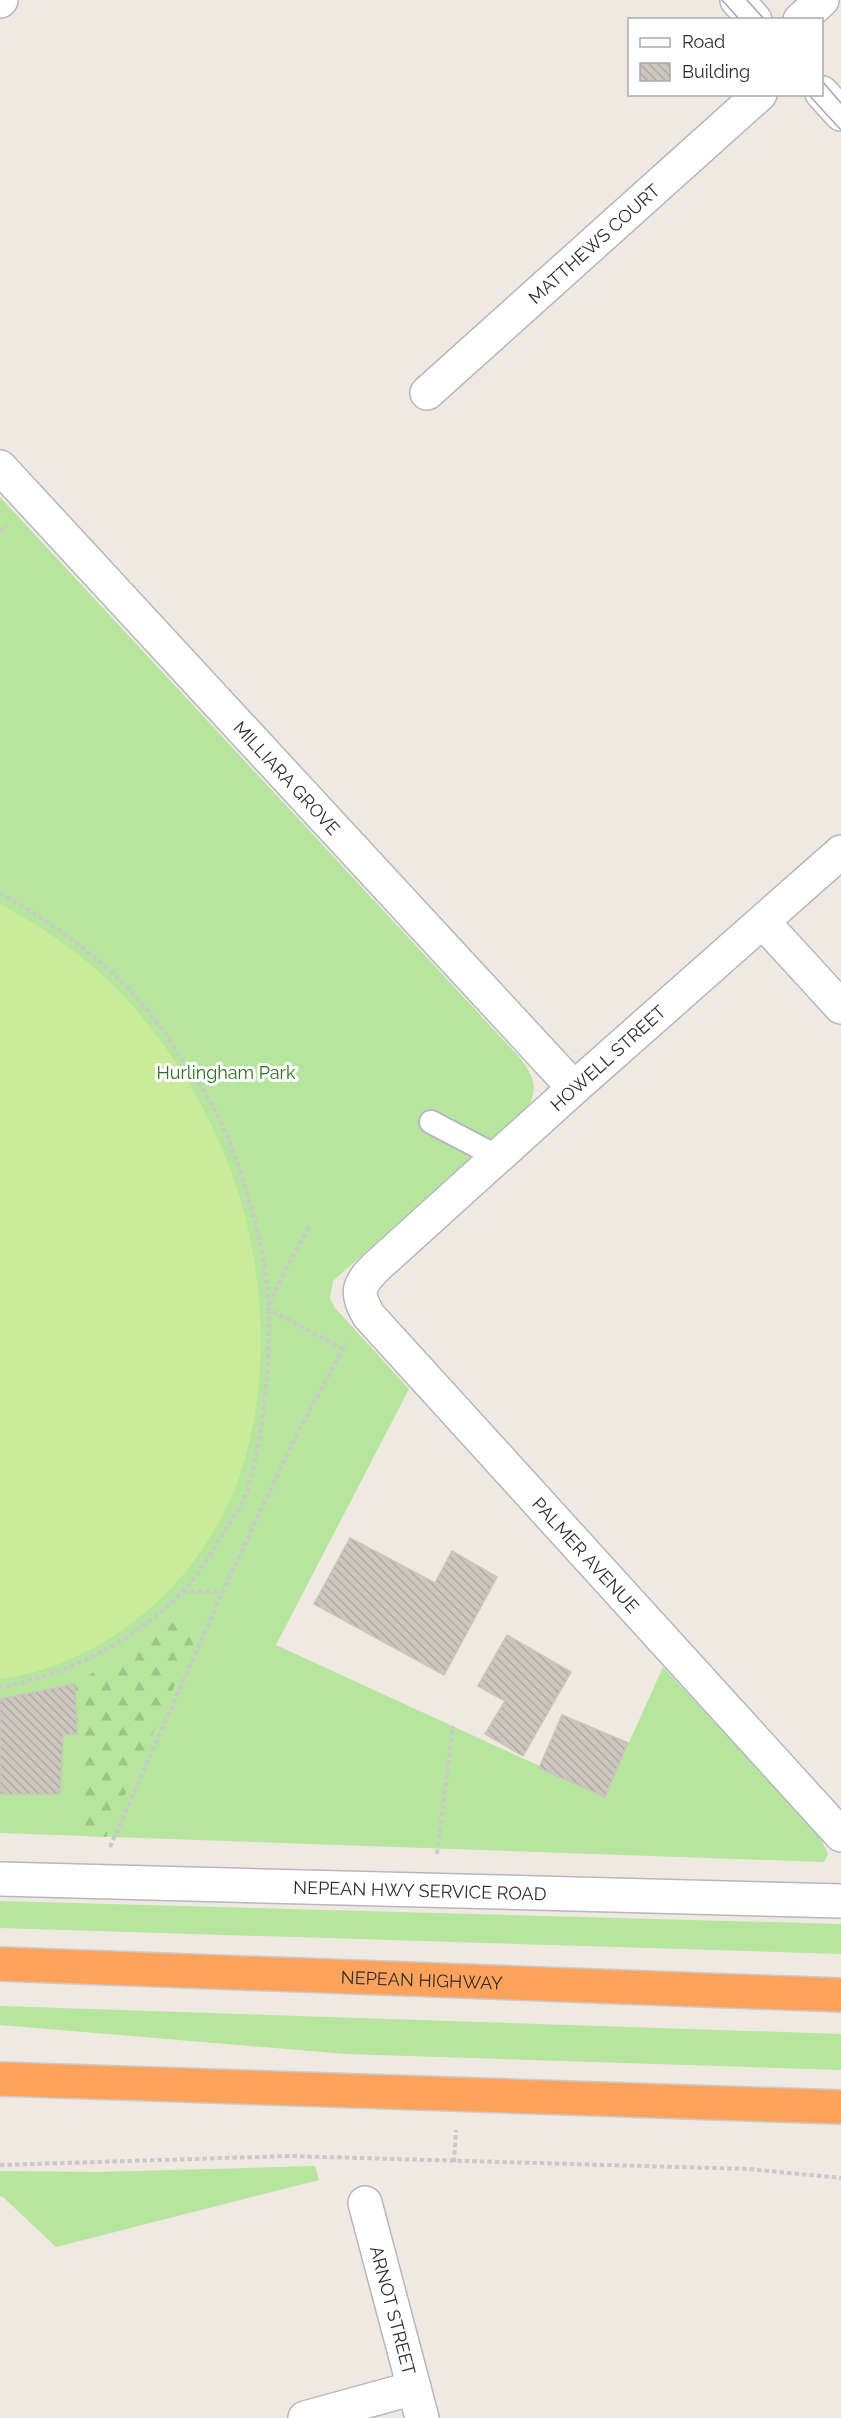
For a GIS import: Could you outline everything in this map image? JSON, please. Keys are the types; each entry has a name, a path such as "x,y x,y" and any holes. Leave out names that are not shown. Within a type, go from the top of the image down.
{"highway":[{"name":"NEPEAN HIGHWAY","path":"0,1964 841,1995"},
{"path":"0,2079 841,2107"}],"street":[{"path":"737,0 753,18"},
{"path":"802,18 822,0"},
{"path":"823,94 841,114"},
{"name":"MATTHEWS COURT","path":"427,393 758,96"},
{"name":"MILLIARA GROVE","path":"0,467 573,1088"},
{"name":"HOWELL STREET","path":"376,1267 573,1088 841,852"},
{"path":"763,922 841,1008"},
{"name":"PALMER AVENUE","path":"376,1267 360,1287 362,1304 369,1316 841,1835"},
{"name":"NEPEAN HWY SERVICE ROAD","path":"0,1880 841,1901"},
{"name":"ARNOT STREET","path":"366,2203 418,2403"},
{"path":"305,2418 418,2403"}],"lane":[{"path":"431,1122 498,1157"}],"path":[{"path":"0,893 72,939 125,986 155,1020 213,1106 234,1155 246,1193 263,1260 268,1308 266,1376 261,1429 245,1496 217,1544 182,1593 146,1623 110,1648 68,1668 28,1682 0,1687"},
{"path":"268,1308 280,1280 309,1227"},
{"path":"268,1308 343,1349"},
{"path":"93,1882 223,1591 297,1436 343,1349 369,1316"},
{"path":"182,1593 223,1591"},
{"path":"437,1854 453,1726"},
{"path":"0,2165 289,2156 749,2169 841,2178"}],"green space":[{"name":"Hurlingham Park","path":"0,497 520,1058 533,1083 533,1095 526,1109 333,1281 330,1298 335,1308 409,1389 276,1645 605,1796 663,1667 819,1835 828,1854 824,1862 0,1833"},
{"path":"0,904 70,948 117,989 159,1039 197,1097 226,1158 249,1233 256,1272 261,1352 252,1431 242,1469 219,1522 187,1570 149,1609 104,1642 53,1666 0,1679"},
{"path":"206,1616 106,1837 84,1836 75,1684 174,1622"},
{"path":"0,1901 841,1924 841,1954 0,1928"},
{"path":"0,2006 841,2034 841,2070 346,2054 0,2025"},
{"path":"315,2166 319,2180 56,2247 2,2196 0,2197 0,2171 98,2172"}],"building":[{"path":"350,1538 435,1583 452,1551 497,1577 444,1675 314,1604"},
{"path":"507,1635 571,1672 523,1756 485,1734 505,1701 478,1686"},
{"path":"75,1684 77,1734 63,1735 60,1794 0,1794 0,1699"},
{"path":"562,1715 628,1743 605,1797 539,1768"}],"tram line":[{"path":"722,0 738,18"},
{"path":"747,0 763,18"},
{"path":"823,82 841,103"},
{"path":"810,96 841,130"}]}
